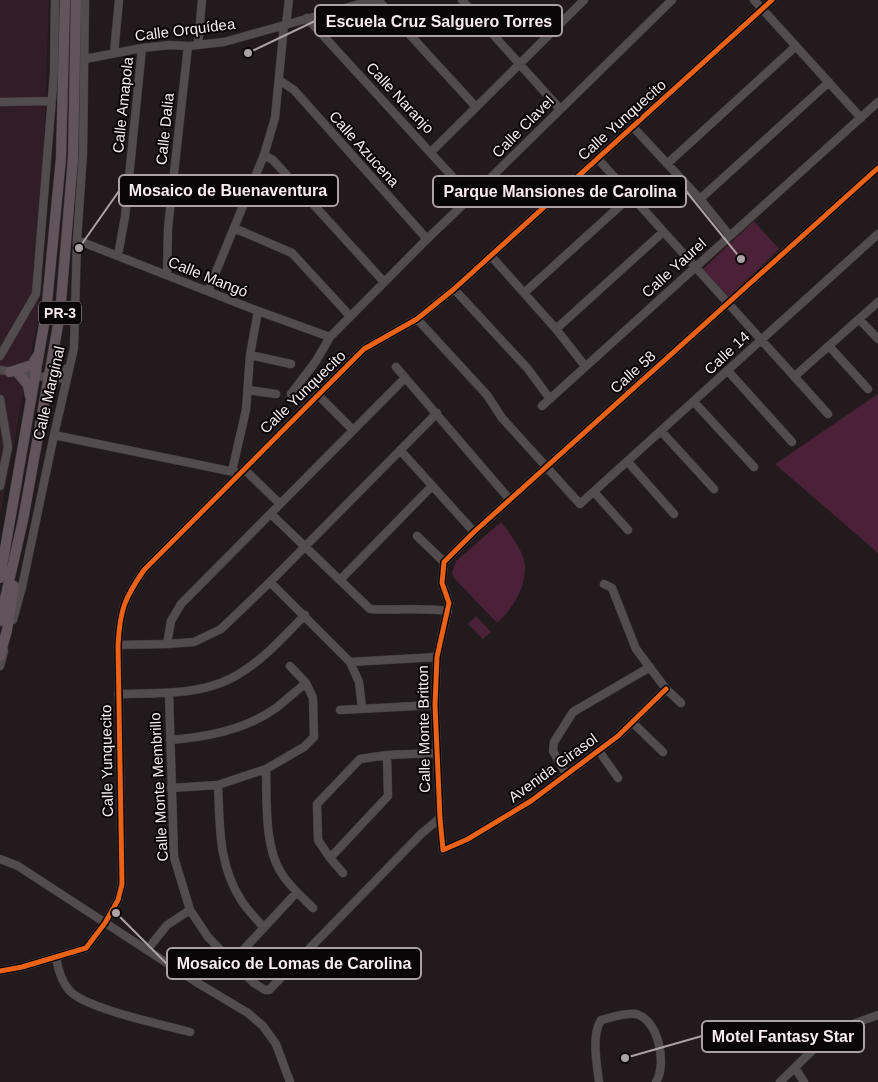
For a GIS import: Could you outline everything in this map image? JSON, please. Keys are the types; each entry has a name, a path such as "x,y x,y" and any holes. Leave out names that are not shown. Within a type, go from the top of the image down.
{"main road":[{"name":"PR-3","path":"0,578 46,312 61,158 65,0"},
{"name":"PR-3","path":"0,621 24,520 60,314 73,158 76,0"},
{"path":"9,372 32,365 40,352"},
{"path":"9,372 28,385 30,407"},
{"path":"0,544 11,520"},
{"path":"0,656 13,598 24,520"}],"street":[{"path":"0,356 36,294 54,73 54,0"},
{"name":"Calle Marginal","path":"0,666 22,587 74,348 77,240 83,153 85,0"},
{"path":"114,53 119,0"},
{"path":"198,44 202,0"},
{"path":"208,291 264,155 275,118 289,0"},
{"name":"Calle Orquídea","path":"84,59 142,48 224,42 374,0"},
{"path":"378,0 476,107"},
{"path":"462,0 560,108"},
{"path":"431,152 584,0"},
{"name":"Calle Clavel","path":"291,394 316,361 330,337 350,316 426,238 471,197 672,0"},
{"path":"754,0 764,8 861,118"},
{"name":"Calle Yunquecito","path":"0,971 56,958 86,948 105,923 118,900 122,884 118,694 120,618 128,593 144,570 239,471 364,350 417,319 454,289 772,0"},
{"name":"Calle Naranjo","path":"307,18 471,197"},
{"name":"Calle Dalia","path":"167,275 168,228 188,46"},
{"path":"667,164 796,46"},
{"name":"Calle Amapola","path":"118,255 125,217 142,48"},
{"name":"Calle Azucena","path":"279,80 294,90 426,238"},
{"path":"700,199 829,82"},
{"path":"0,102 51,101"},
{"name":"Calle Yaurel","path":"542,406 878,102"},
{"path":"633,127 700,199 730,236"},
{"path":"264,155 274,160 384,282"},
{"path":"598,159 828,414"},
{"name":"Calle 58","path":"444,562 474,532 878,168"},
{"path":"524,293 631,196"},
{"path":"234,228 292,253 350,316"},
{"path":"556,329 663,232"},
{"name":"Calle 14","path":"546,467 580,504 878,234"},
{"name":"Calle Mangó","path":"77,240 330,337"},
{"path":"491,256 556,329 585,366"},
{"path":"454,289 528,369 550,399"},
{"path":"795,376 878,302"},
{"path":"239,471 250,355 258,311"},
{"path":"417,319 487,396 502,418 546,467"},
{"path":"859,319 878,340"},
{"path":"9,372 49,379 61,379 64,376 74,327"},
{"path":"829,346 868,390"},
{"path":"250,355 291,364"},
{"path":"396,367 510,500"},
{"path":"728,371 792,442"},
{"path":"167,644 171,622 180,604 271,514 279,503 352,429 405,378"},
{"path":"49,379 57,383 60,388 59,415"},
{"path":"248,390 276,394"},
{"path":"318,395 352,429"},
{"path":"0,399 8,447 0,486"},
{"path":"694,402 754,467"},
{"path":"118,645 194,642 220,629 270,582 437,413"},
{"path":"661,431 714,489"},
{"path":"54,434 239,471 279,503"},
{"path":"400,450 474,532"},
{"path":"628,462 674,514"},
{"path":"340,580 432,486"},
{"path":"594,492 628,530"},
{"path":"271,514 370,608 387,610 433,608 448,610 449,603 442,584 444,562 417,536"},
{"path":"270,582 350,662 359,682 362,708"},
{"path":"604,584 612,588 636,649 666,689 681,703"},
{"name":"Calle Monte Britton","path":"444,850 440,818 435,705 437,657 448,610"},
{"path":"118,694 169,693 206,688 241,673 268,652 305,615"},
{"path":"350,662 437,657"},
{"path":"171,788 218,785 266,768 304,747 314,737 313,698 306,683 290,666"},
{"path":"566,774 553,751 554,742 573,712 650,667"},
{"path":"170,740 207,737 244,725 275,708 306,683"},
{"name":"Avenida Girasol","path":"444,850 468,839 531,801 599,751 666,689"},
{"name":"Calle Monte Membrillo","path":"169,693 174,857 190,910 208,937 254,983 265,990 269,990 421,834 440,818"},
{"path":"340,710 435,705"},
{"path":"632,722 663,752"},
{"path":"599,751 618,778"},
{"path":"343,873 318,840 317,804 360,759 387,755 437,753"},
{"path":"330,858 388,796 387,755"},
{"path":"266,768 270,849 281,874 314,908"},
{"path":"218,785 220,843 226,869 241,901 263,927"},
{"path":"0,859 18,866 248,1013 263,1026 276,1044 290,1082"},
{"path":"232,962 297,892"},
{"path":"147,950 167,925 190,910"},
{"path":"56,958 59,972 68,990 76,997 94,1006 190,1032"},
{"path":"599,1082 595,1046 598,1024 601,1020 628,1014 637,1014 653,1026 660,1049 661,1067 656,1082"},
{"path":"780,1082 824,1039 856,1022 878,1015"},
{"path":"795,1068 804,1082"}],"shaded area":[{"path":"0,0 49,0 38,318 0,515"},
{"path":"754,221 779,249 729,297 703,269"},
{"path":"878,394 878,553 775,464"},
{"path":"501,522 522,554 525,574 521,590 513,605 497,623 454,578 452,573 456,561"},
{"path":"476,616 491,632 483,639 468,624"}],"cycle path":[{"path":"0,971 22,967 86,948 105,923 118,900 122,884 118,645 124,605 144,570 364,349 417,319 454,289 772,0"},
{"path":"666,689 618,736 531,801 468,839 443,850 435,705 437,657 449,603 442,583 444,562 474,532 878,168"}],"place":[{"name":"Escuela Cruz Salguero Torres","path":"248,53"},
{"name":"Mosaico de Buenaventura","path":"79,248"},
{"name":"Parque Mansiones de Carolina","path":"741,259"},
{"name":"Mosaico de Lomas de Carolina","path":"116,913"},
{"name":"Motel Fantasy Star","path":"625,1058"}]}
